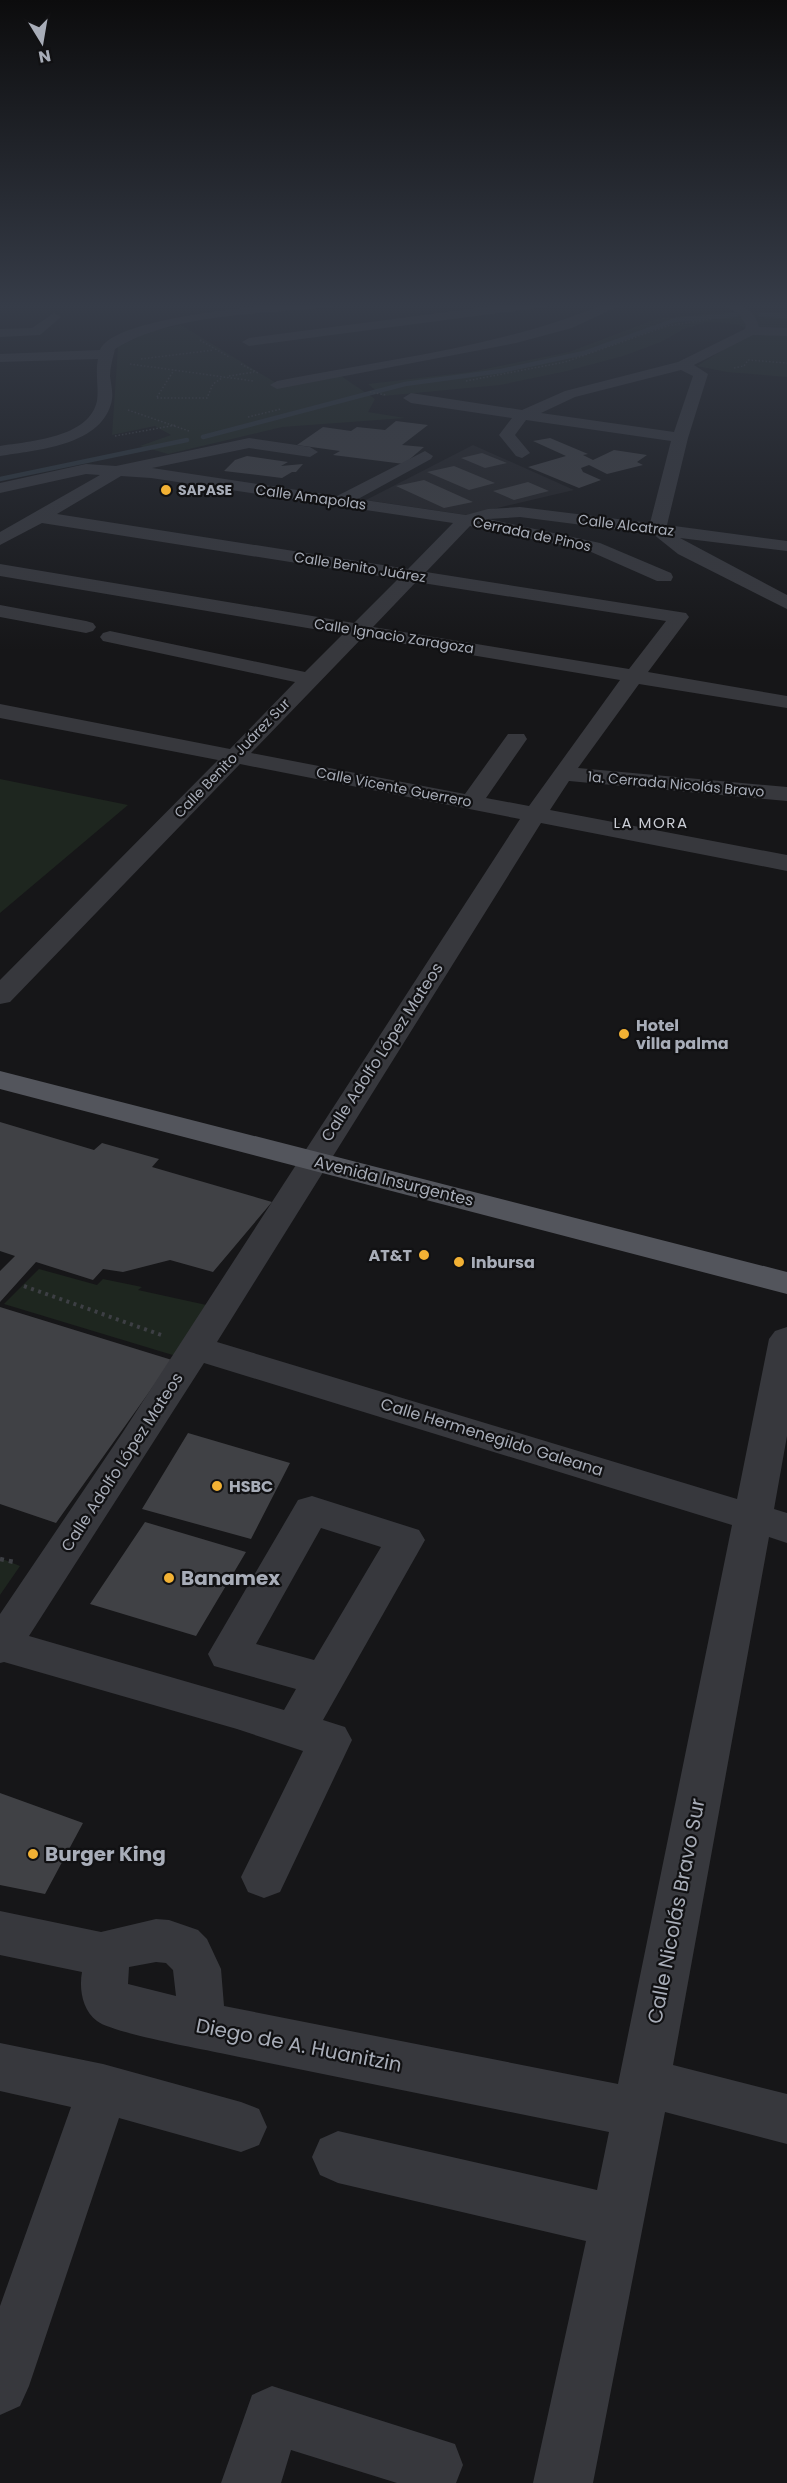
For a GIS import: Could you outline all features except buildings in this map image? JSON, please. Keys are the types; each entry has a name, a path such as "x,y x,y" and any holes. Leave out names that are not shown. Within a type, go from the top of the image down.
{"main road":[{"name":"Avenida Insurgentes","path":"0,1080 787,1283"}],"street":[{"path":"0,452 50,442 74,433 96,419"},
{"path":"519,419 507,435 522,453"},
{"path":"542,419 680,438"},
{"path":"686,419 657,529 685,550 787,603"},
{"path":"0,488 70,471 120,471 249,443 310,452"},
{"path":"340,501 425,456"},
{"path":"0,540 120,471"},
{"name":"Calle Amapolas","path":"120,471 466,520"},
{"name":"Calle Alcatraz","path":"466,520 488,514 520,512 787,546"},
{"name":"Calle Benito Juárez","path":"40,517 679,617"},
{"name":"Calle Benito Juárez Sur","path":"0,996 466,520"},
{"name":"Cerrada de Pinos","path":"466,520 594,547 664,577"},
{"name":"Calle Ignacio Zaragoza","path":"0,570 787,702"},
{"path":"0,611 86,627"},
{"name":"Calle Adolfo López Mateos","path":"1,1646 197,1348 312,1160 535,814 679,617"},
{"path":"110,637 309,679"},
{"name":"Calle Vicente Guerrero","path":"0,711 787,863"},
{"path":"471,802 516,739"},
{"name":"1a. Cerrada Nicolás Bravo","path":"565,774 787,794"},
{"name":"Calle Nicolás Bravo Sur","path":"563,2483 641,2098 770,1522 787,1339"},
{"name":"Calle Hermenegildo Galeana","path":"197,1348 770,1522"},
{"path":"294,1731 405,1540 312,1510 271,1576 229,1654 323,1679"},
{"path":"1,1646 330,1740 264,1877"},
{"path":"0,1933 101,1954 137,1943 160,1940 175,1942 187,1949 195,1963 201,1987 201,2004 195,2024"},
{"name":"Diego de A. Huanitzin","path":"101,1954 106,1970 103,1989 114,2005 195,2024 641,2098 787,2119"},
{"path":"0,2067 103,2090 241,2127"},
{"path":"0,2386 103,2090"},
{"path":"338,2157 617,2222"},
{"path":"251,2483 272,2415 434,2465"}],"path":[{"path":"155,419 191,431"},
{"path":"24,1286 197,1348"}],"shaded area":[{"path":"113,419 393,419 282,427 168,454 140,446 171,435 155,426 112,435"},
{"path":"473,445 574,490 467,515 366,500"},
{"path":"0,779 128,805 0,913"},
{"path":"39,1269 97,1285 103,1279 142,1287 138,1290 211,1306 176,1356 4,1304"},
{"path":"0,1558 20,1566 0,1595"}],"waterway":[{"path":"203,437 272,419"},
{"path":"0,479 187,440"}],"place":[{"name":"SAPASE","path":"166,490"},
{"name":"Hotel villa palma","path":"624,1034"},
{"name":"AT&T","path":"424,1255"},
{"name":"Inbursa","path":"459,1262"},
{"name":"HSBC","path":"217,1486"},
{"name":"Banamex","path":"169,1578"},
{"name":"Burger King","path":"33,1854"}],"district":[{"name":"LA MORA","path":"651,822"}]}
